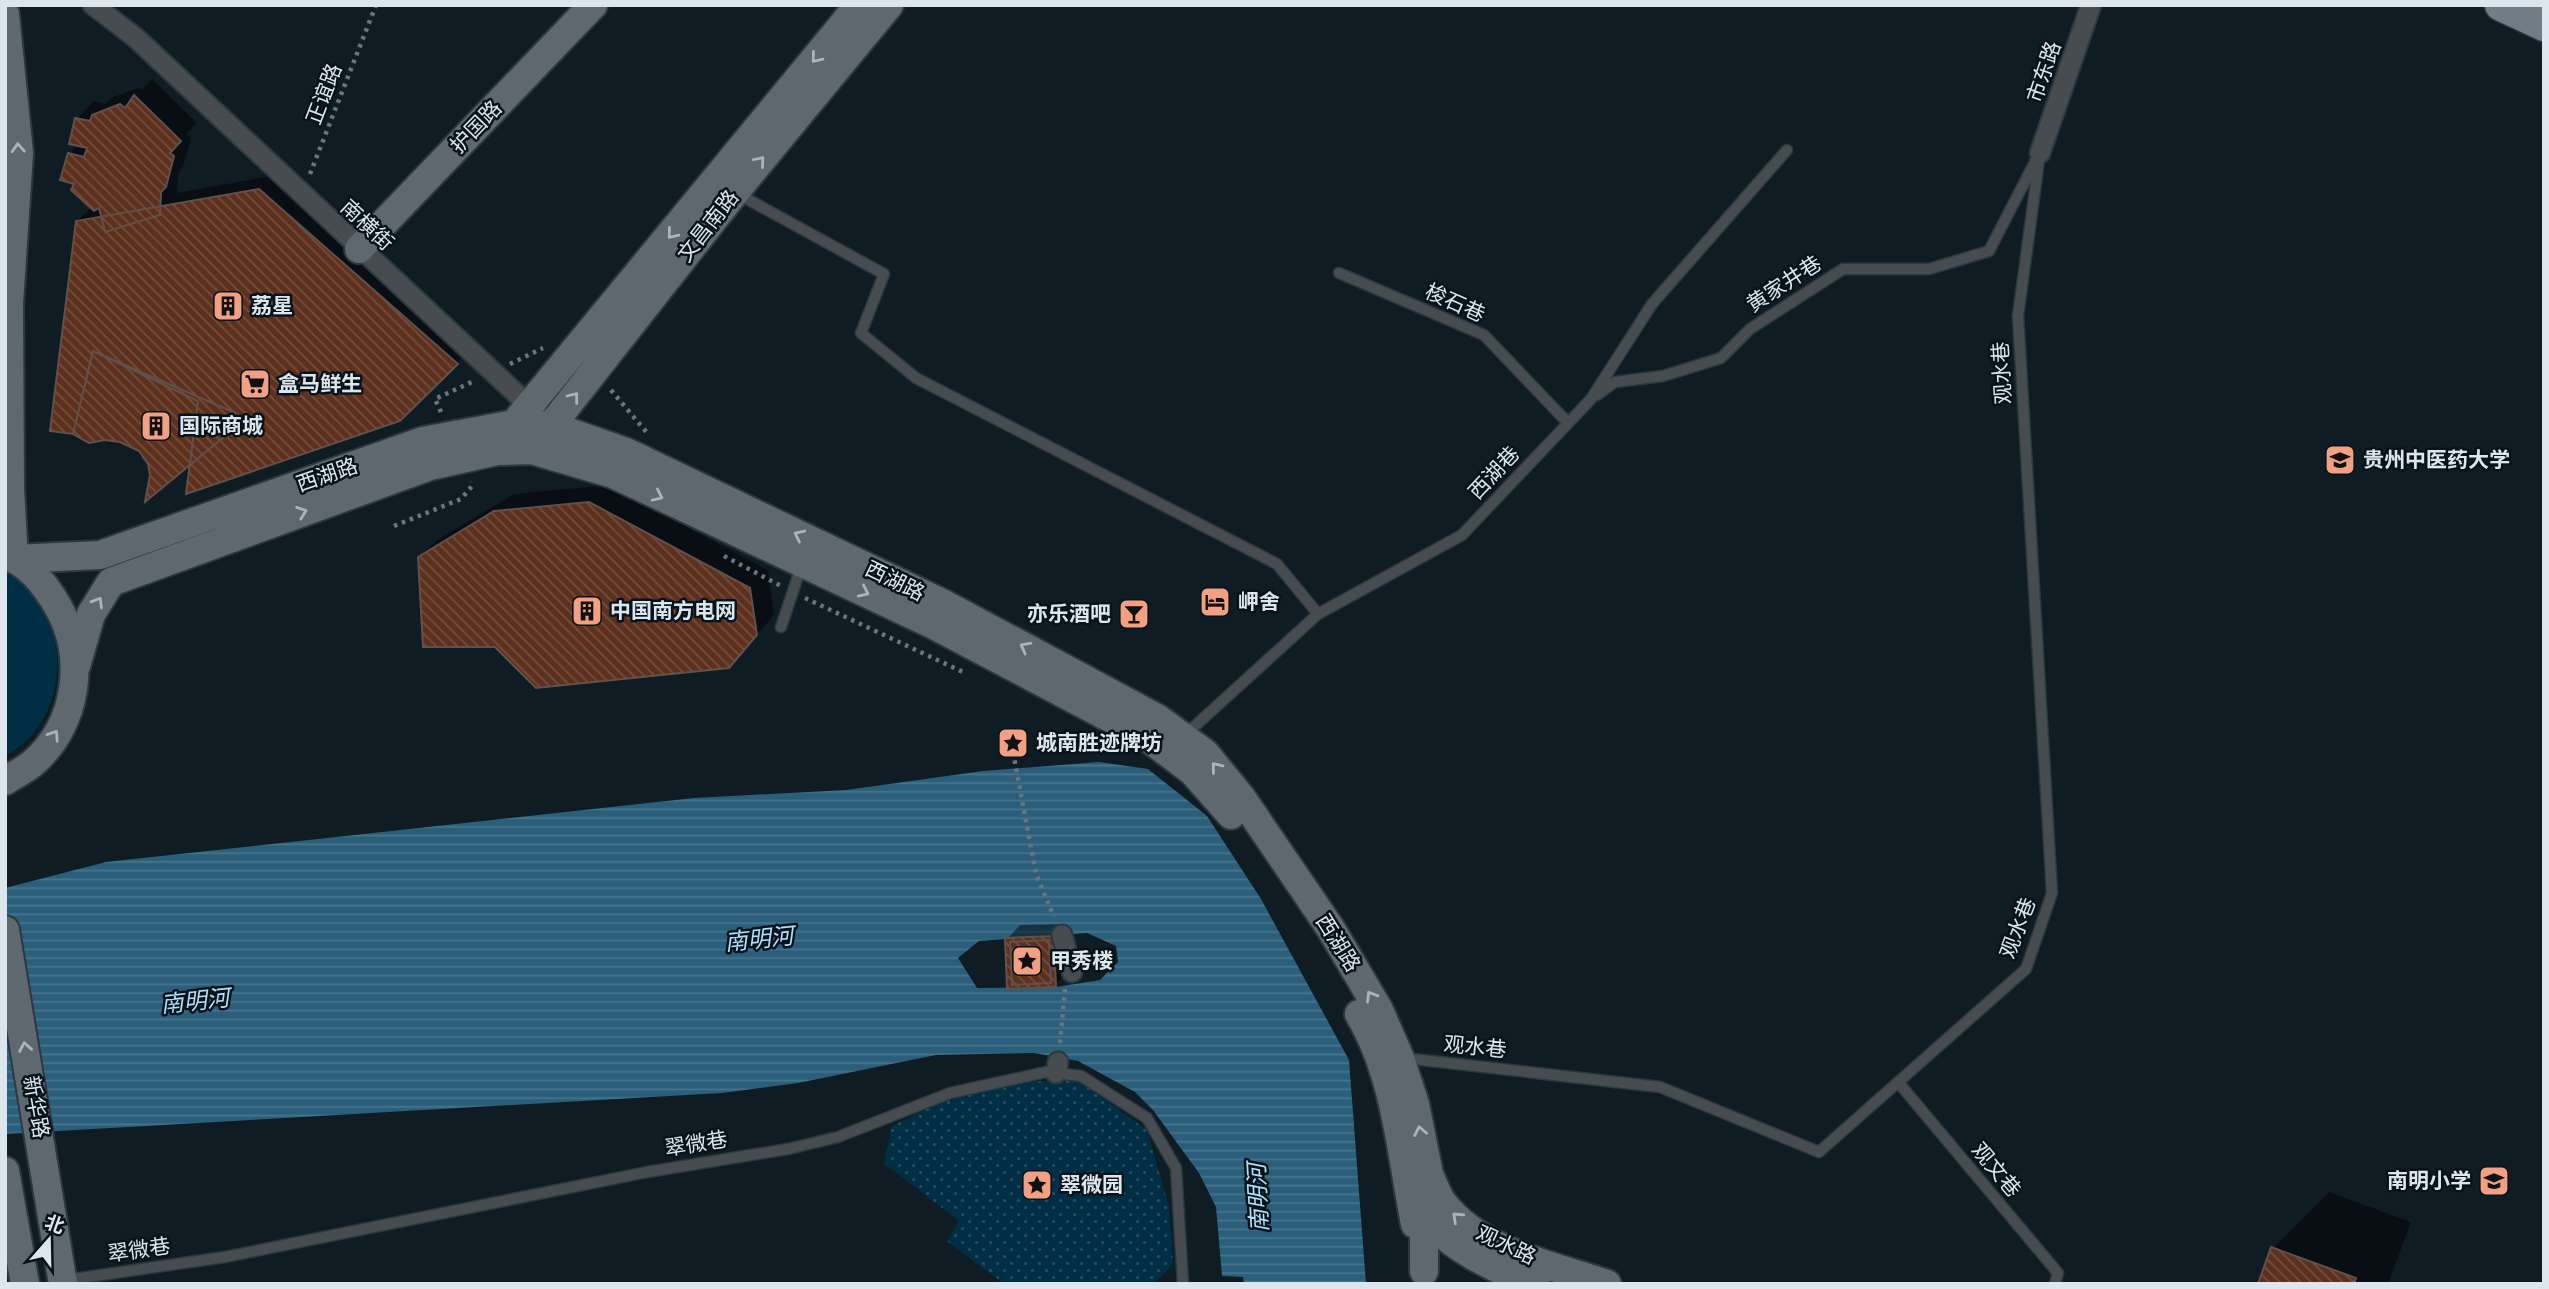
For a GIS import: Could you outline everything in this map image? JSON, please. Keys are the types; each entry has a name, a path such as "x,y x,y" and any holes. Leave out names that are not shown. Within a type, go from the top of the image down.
{"main road":[{"name":"护国路","path":"359,248 593,5"},
{"name":"文昌南路","path":"522,416 859,5"},
{"name":"文昌南路","path":"532,450 734,192 889,5"},
{"path":"2501,5 2544,25"},
{"path":"5,14 19,153 9,303 10,557 47,587 68,624 76,666 71,702 56,735 33,763 5,805"},
{"name":"西湖路","path":"10,557 100,555 424,441 522,416 626,452 946,605 1157,718 1192,771 1226,806 1315,940 1363,1021 1382,1066 1417,1174"},
{"name":"西湖路","path":"76,666 91,614 111,582 430,466 498,451 532,450 613,474 934,625 1148,738 1205,753 1241,797 1331,929 1379,1010 1400,1058 1415,1104 1424,1278"},
{"path":"5,781 33,763"},
{"name":"新华路","path":"5,930 45,1163 62,1282"},
{"path":"5,1171 10,1234 25,1284"},
{"name":"观水路","path":"1417,1174 1424,1215 1463,1250 1536,1284"},
{"name":"观水路","path":"1417,1174 1442,1203 1476,1234 1514,1253 1607,1284"},
{"name":"西湖路","path":"1424,1215 1424,1278"}],"street":[{"name":"南横街","path":"93,5 136,38 359,248 522,416"},
{"name":"市东路","path":"2040,153 2091,5"},
{"path":"552,426 613,474"},
{"path":"1062,935 1072,972"}],"lane":[{"name":"西湖巷","path":"1173,743 1318,614 1462,536 1591,399 1652,304 1787,150"},
{"name":"黄家井巷","path":"1591,399 1615,382 1663,376 1721,358 1750,329 1843,269 1929,269 1989,251 2040,153"},
{"name":"观水巷","path":"1400,1058 1660,1087 1819,1152 2026,969 2052,892 2018,316 2040,153"},
{"path":"734,192 884,274 861,333 916,378 1277,565 1318,614"},
{"name":"梭石巷","path":"1339,274 1484,335 1568,423"},
{"path":"781,627 803,564"},
{"name":"翠微巷","path":"62,1282 225,1257 647,1172 788,1149 838,1137 950,1093 1057,1068 1082,1076 1147,1118 1176,1168 1183,1284"},
{"name":"观文巷","path":"1898,1082 2058,1273 2055,1284"}],"path":[{"name":"正谊路","path":"302,194 376,5"},
{"path":"441,411 435,398 462,386"},
{"path":"619,396 653,441"},
{"path":"768,580 962,672"},
{"path":"1013,752 1036,874 1062,935"},
{"path":"1057,1068 1066,985 1072,972"}],"shaded area":[{"path":"5,572 20,581 42,608 52,630 57,654 51,701 41,723 25,742 5,756"},
{"name":"翠微园","path":"1078,1080 1147,1130 1169,1207 1173,1264 1154,1284 1004,1284 947,1241 959,1221 884,1163 892,1126 945,1100 1018,1082"}],"water":[{"name":"南明河","path":"1099,762 1148,769 1207,816 1261,899 1349,1060 1366,1284 1244,1284 1243,1277 1222,1276 1216,1207 1199,1173 1153,1110 1135,1092 1078,1061 1034,1053 936,1055 798,1083 722,1093 5,1134 5,888 106,862 694,798 846,790 983,771","holes":["1087,933 1116,946 1118,962 1100,980 1056,987 977,988 958,958 979,941"]}],"building":[{"path":"134,95 181,141 170,153 174,156 166,187 161,192 160,215 105,232 99,208 94,211 71,190 74,184 60,180 68,153 84,157 87,148 69,144 75,118 90,121 92,115 120,104 125,108"},
{"name":"荔星","path":"259,189 458,364 400,421 186,494 198,401 93,351 73,434 50,431 76,221"},
{"name":"国际商城","path":"93,351 247,418 145,502 150,475 148,464 139,451 120,442 105,440 89,443 73,434"},
{"name":"中国南方电网","path":"589,502 750,588 757,635 729,668 536,688 495,647 423,647 418,557 494,511"},
{"path":"1054,936 1056,987 1007,989 1005,938"},
{"path":"1049,940 1051,983 1012,985 1010,942"},
{"path":"2271,1247 2356,1278 2354,1284 2258,1284"}],"place":[{"name":"荔星","path":"228,306"},
{"name":"盒马鲜生","path":"255,384"},
{"name":"国际商城","path":"156,426"},
{"name":"贵州中医药大学","path":"2340,460"},
{"name":"岬舍","path":"1215,602"},
{"name":"中国南方电网","path":"587,611"},
{"name":"亦乐酒吧","path":"1134,614"},
{"name":"城南胜迹牌坊","path":"1013,743"},
{"name":"甲秀楼","path":"1027,961"},
{"name":"南明小学","path":"2494,1181"},
{"name":"翠微园","path":"1037,1185"}]}
